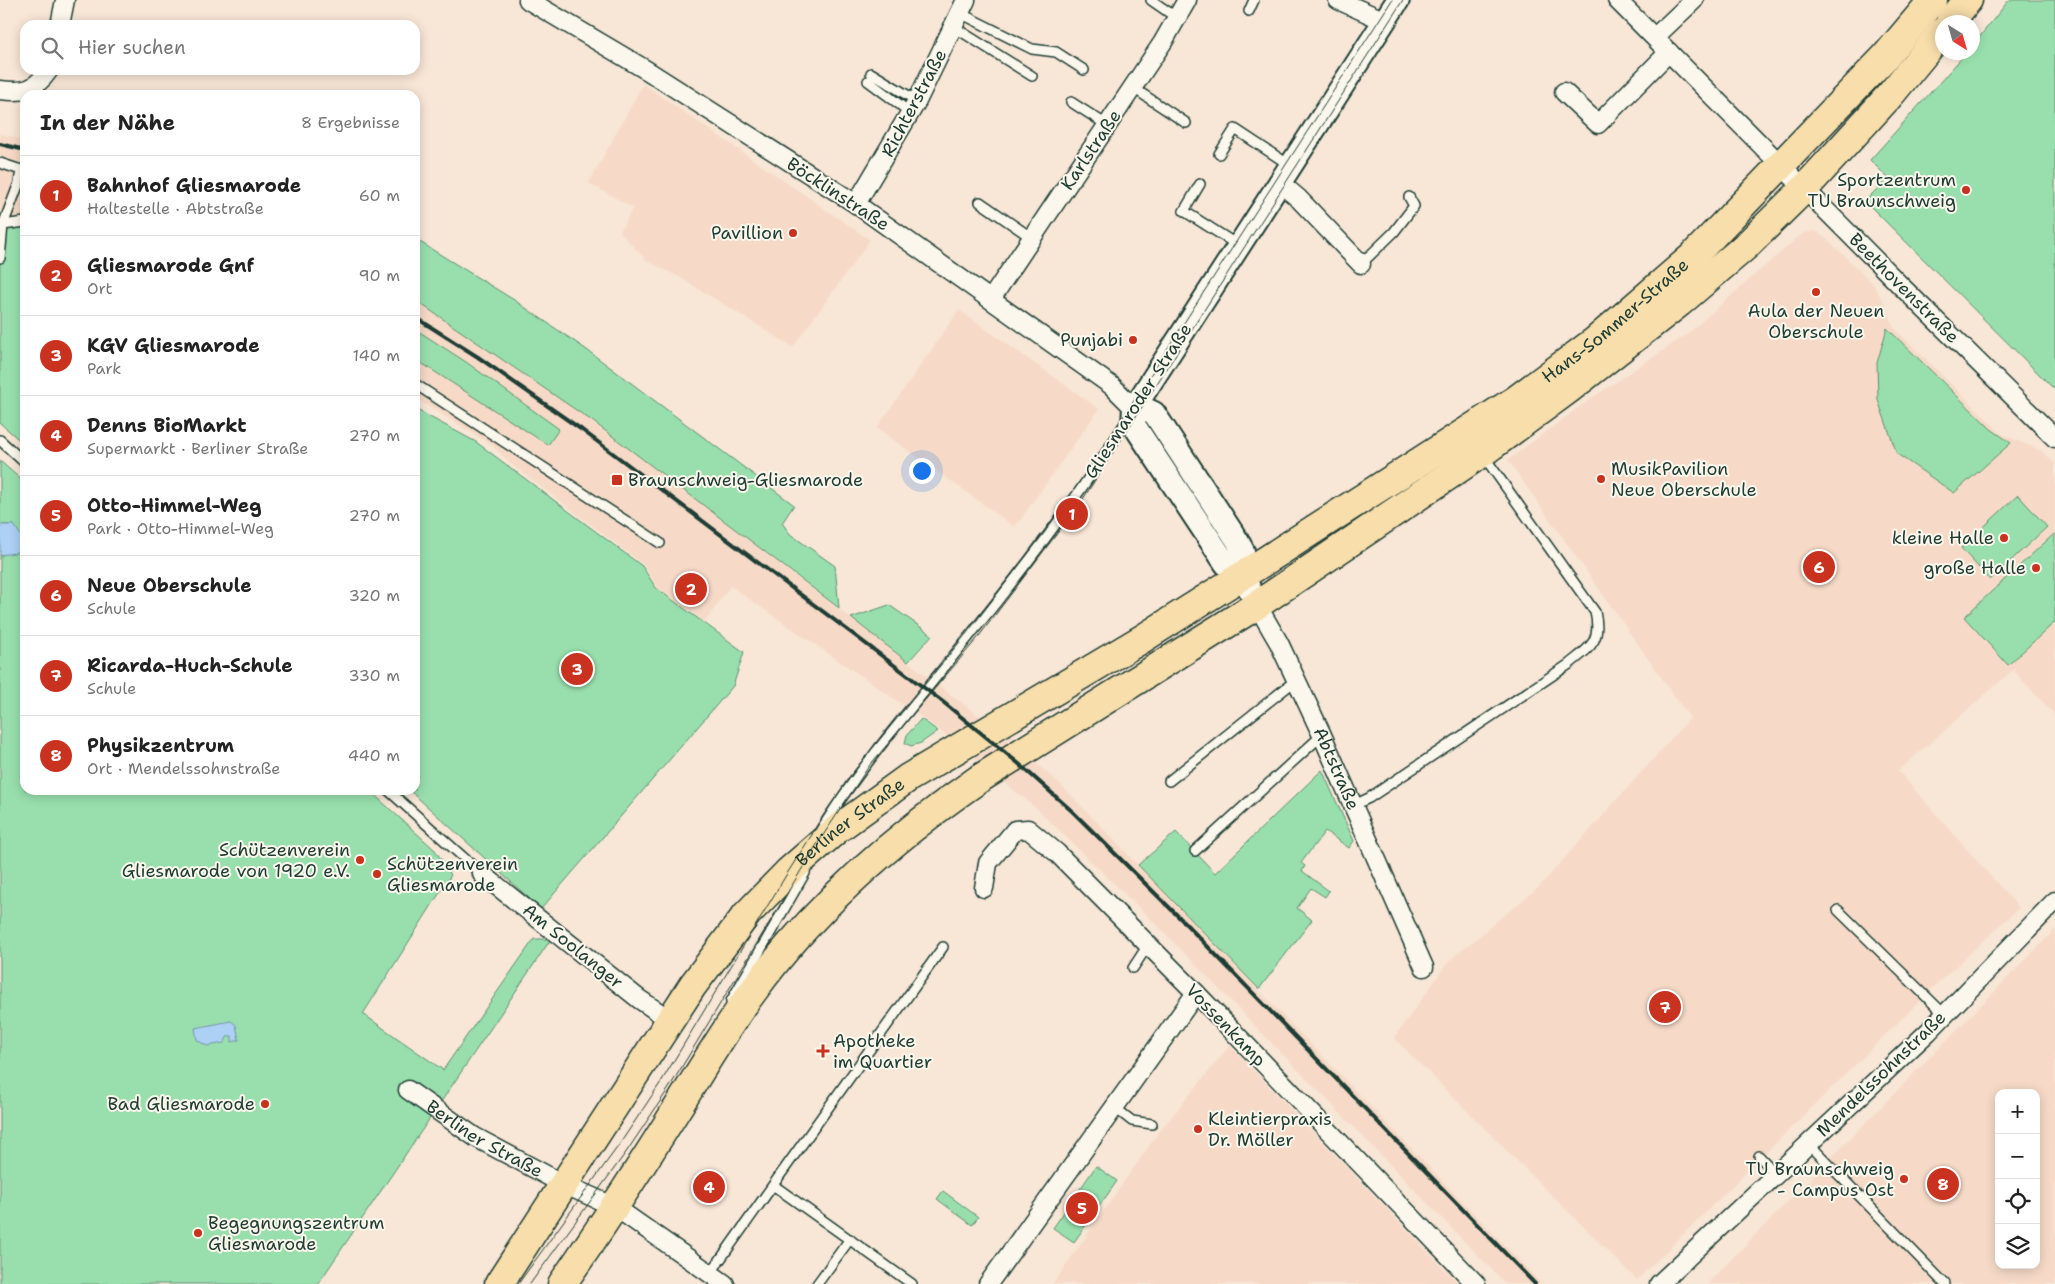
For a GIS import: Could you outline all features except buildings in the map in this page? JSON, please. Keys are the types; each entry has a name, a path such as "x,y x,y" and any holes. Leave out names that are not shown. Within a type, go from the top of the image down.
{"main road":[{"name":"Hans-Sommer-Straße","path":"1243,576 1517,399 1591,345 1692,257 1783,165 1885,57 1933,0"},
{"path":"1956,15 1968,0"},
{"name":"Hans-Sommer-Straße","path":"1257,605 1482,453 1679,303 1747,245 1805,188 1891,94 1935,41"},
{"name":"Berliner Straße","path":"499,1284 670,1020 715,955 747,914 803,859 836,830 908,778 1142,639 1243,576"},
{"path":"562,1284 615,1207 755,988 801,933 845,887 891,845 936,809 979,779 1257,605"}],"street":[{"path":"61,20 65,0"},
{"name":"Böcklinstraße","path":"528,0 648,71 856,204 1112,386 1134,408"},
{"name":"Karlstraße","path":"992,299 1132,88 1187,0"},
{"path":"1338,0 1385,21"},
{"name":"Gliesmaroder Straße","path":"1134,408 1398,0"},
{"name":"Beethovenstraße","path":"1617,0 2055,438"},
{"path":"1655,38 1694,0"},
{"name":"Richterstraße","path":"856,204 914,107 960,14"},
{"path":"1564,92 1598,124 1670,52"},
{"path":"27,90 35,87 44,75"},
{"path":"0,90 20,93"},
{"path":"1285,174 1298,198 1362,264"},
{"name":"Abtstraße","path":"1134,408 1133,423 1144,442 1226,564 1243,576 1279,643 1354,805 1424,967"},
{"name":"Vossenkamp","path":"984,888 988,863 1015,830 1028,829 1057,854 1196,993 1476,1284"},
{"name":"Am Soolanger","path":"482,874 639,999 670,1020"},
{"name":"Mendelssohnstraße","path":"1659,1284 1944,1014 2055,901"},
{"path":"988,1284 1196,993"},
{"name":"Berliner Straße","path":"408,1090 475,1137 563,1184 615,1207 725,1284"}],"lane":[{"path":"1150,0 1177,18"},
{"path":"1250,11 1254,0"},
{"path":"960,14 1032,50 1056,52 1084,70"},
{"path":"960,14 1032,76"},
{"path":"914,107 870,77 914,107"},
{"path":"1132,88 1186,123"},
{"path":"1071,102 1107,125"},
{"path":"1219,154 1235,129 1285,174"},
{"path":"0,163 20,170"},
{"path":"0,258 4,225 20,176"},
{"path":"1200,184 1184,211 1239,246"},
{"path":"1362,264 1394,232 1414,206 1409,197"},
{"path":"980,202 1032,238"},
{"path":"4,225 20,223"},
{"path":"420,387 660,543"},
{"name":"Gliesmaroder Straße","path":"803,859 868,760 1005,593 1046,537 1134,408"},
{"path":"0,440 20,458"},
{"path":"1354,805 1369,798 1568,664 1591,646 1598,628 1595,612 1482,453"},
{"path":"1169,781 1296,680"},
{"path":"1195,851 1322,735"},
{"name":"Am Soolanger","path":"394,795 482,874"},
{"path":"694,1082 722,1016 805,873 803,859"},
{"path":"1838,910 1944,1014"},
{"path":"1133,968 1148,945"},
{"path":"710,1274 943,947"},
{"path":"1114,1107 1132,1120 1152,1124"},
{"path":"1808,1144 1946,1284"},
{"path":"1758,1156 1776,1174"},
{"path":"773,1185 912,1284"},
{"path":"817,1284 850,1239"}],"shaded area":[{"path":"643,84 870,240 793,347 681,278 646,260 620,232 633,208 589,183"},
{"path":"0,134 20,139 20,221 0,217"},
{"path":"1815,231 1827,239 1873,284 1885,304 1894,328 2002,434 2042,451 2055,464 2055,715 2013,670 1898,771 2019,908 1942,979 1637,1280 1394,1038 1449,961 1540,886 1690,718 1508,460 1586,402 1686,335 1803,233"},
{"path":"420,303 595,423 984,720 1058,782 1542,1284 1506,1284 1158,926 1035,807 937,728 730,586 705,622 657,587 644,565 511,464 490,444 420,401"},
{"path":"959,310 1099,409 1015,527 877,428"},
{"name":"TU Braunschweig - Campus Ost","path":"2055,930 2055,1284 1707,1284"},
{"path":"1230,1046 1459,1284 1053,1284 1158,1133"}],"green space":[{"name":"Sportzentrum TU Braunschweig","path":"2009,0 2055,0 2055,390 1865,201 1888,178 1870,160 1960,60 1980,60 1980,36"},
{"path":"0,218 20,225 20,441 0,423"},
{"path":"420,242 514,300 587,350 794,505 782,523 790,534 835,566 839,608 595,423 420,303"},
{"path":"1887,328 1991,429 2011,443 1954,493 1897,454 1878,400 1877,363"},
{"path":"420,332 466,362 559,429 548,445 420,362"},
{"path":"420,412 476,442 642,566 656,588 744,652 733,686 541,909 415,795 420,795"},
{"path":"0,461 20,479 20,795 374,795 435,850 451,875 363,1014 443,1070 534,939 551,939 318,1284 0,1284 0,555 2,556 14,525 0,525"},
{"name":"kleine Halle","path":"2018,495 2047,527 1990,580 1961,548"},
{"name":"große Halle","path":"2055,533 2055,622 2008,665 1964,617"},
{"path":"889,605 932,635 908,662 851,618"},
{"path":"921,719 938,731 921,743 911,746 905,743 907,735"},
{"path":"1322,770 1354,841 1349,848 1325,831 1301,863 1305,866 1302,871 1329,891 1325,897 1311,888 1297,908 1312,920 1259,989 1138,865 1176,832 1215,873"},
{"path":"1096,1166 1117,1181 1074,1242 1053,1228"},
{"path":"943,1191 978,1217 972,1225 937,1199"}],"water":[{"path":"0,525 14,525 20,534 20,549 15,553 0,555"},
{"path":"231,1021 236,1025 239,1040 232,1042 232,1036 228,1036 224,1043 207,1046 197,1040 195,1028"}],"tram line":[{"path":"518,1284 619,1145 661,1082 788,872 849,777 967,633 1045,532 1113,433 1392,0"},
{"path":"530,1284 627,1151 669,1088 814,849 869,766 976,640 1081,502 1403,0"}],"railway":[{"path":"0,144 20,149"},
{"path":"420,320 478,357 582,430 943,702 1018,763 1073,812 1182,920 1535,1284"}],"place":[{"name":"Sportzentrum TU Braunschweig","path":"1966,190"},
{"name":"Pavillion","path":"793,233"},
{"name":"Aula der Neuen Oberschule","path":"1816,292"},
{"name":"Punjabi","path":"1133,340"},
{"name":"MusikPavilion Neue Oberschule","path":"1601,479"},
{"name":"Braunschweig-Gliesmarode","path":"617,480"},
{"name":"Bahnhof Gliesmarode","path":"1072,514"},
{"name":"kleine Halle","path":"2004,538"},
{"name":"Neue Oberschule","path":"1819,567"},
{"name":"große Halle","path":"2036,568"},
{"name":"Gliesmarode Gnf","path":"691,589"},
{"name":"KGV Gliesmarode","path":"577,669"},
{"name":"Schützenverein Gliesmarode von 1920 e.V.","path":"360,860"},
{"name":"Schützenverein Gliesmarode","path":"377,874"},
{"name":"Ricarda-Huch-Schule","path":"1665,1007"},
{"name":"Apotheke im Quartier","path":"823,1051"},
{"name":"Bad Gliesmarode","path":"265,1104"},
{"name":"Kleintierpraxis Dr. Möller","path":"1198,1129"},
{"name":"TU Braunschweig - Campus Ost","path":"1904,1179"},
{"name":"Physikzentrum","path":"1943,1184"},
{"name":"Denns BioMarkt","path":"709,1187"},
{"name":"Otto-Himmel-Weg","path":"1082,1208"},
{"name":"Begegnungszentrum Gliesmarode","path":"198,1233"}]}
